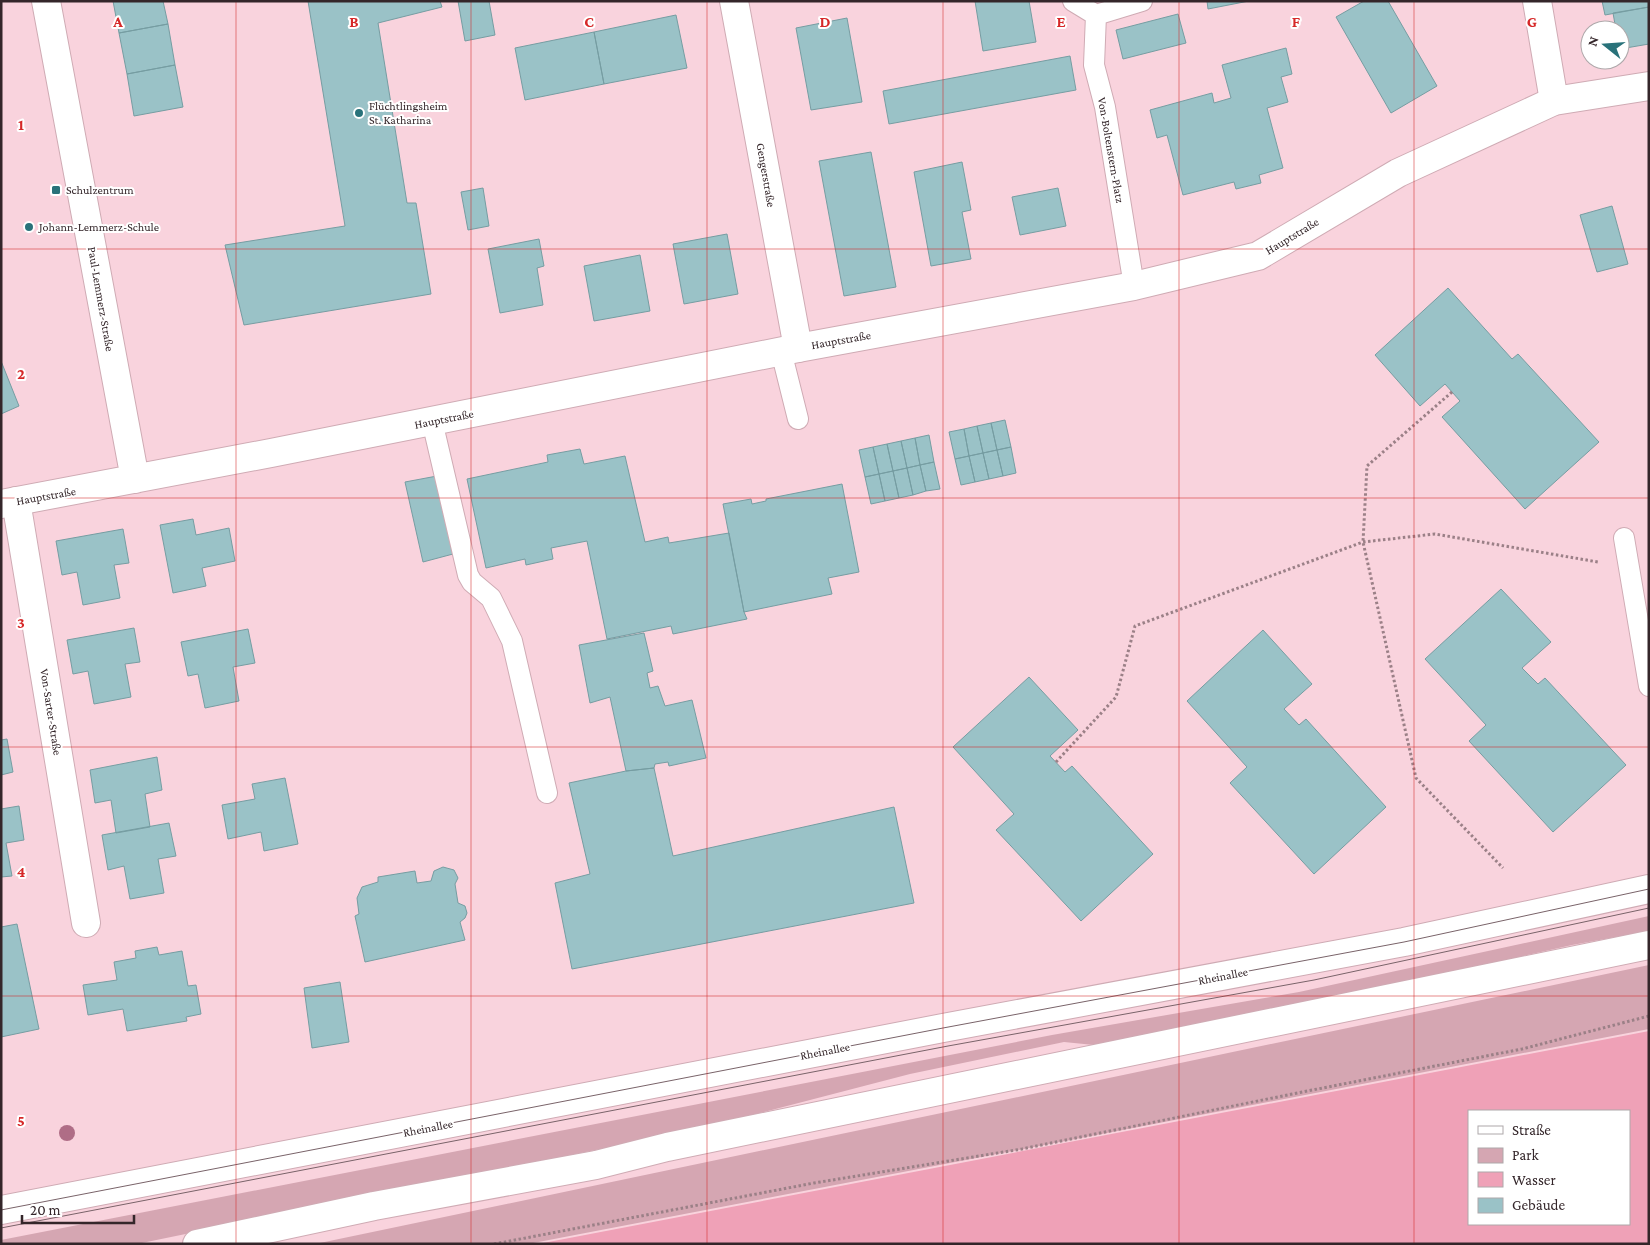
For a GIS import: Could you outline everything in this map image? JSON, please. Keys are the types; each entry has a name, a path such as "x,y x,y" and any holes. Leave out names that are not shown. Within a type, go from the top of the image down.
{"street":[{"name":"Paul-Lemmerz-Straße","path":"46,1 135,479"},
{"name":"Gengerstraße","path":"734,1 789,350"},
{"path":"1537,1 1554,101"},
{"name":"Hauptstraße","path":"9,502 135,479 789,350 1134,286 1258,256 1398,173 1554,101 1649,86"},
{"name":"Von-Sarter-Straße","path":"9,502 86,923"},
{"name":"Rheinallee","path":"1,1210 943,1028 1404,942 1649,889"},
{"path":"197,1244 374,1206 596,1165 667,1147 1649,945"}],"lane":[{"path":"1073,1 1096,15 1142,1"},
{"name":"Von-Boltenstern-Platz","path":"1096,15 1094,65 1105,107 1134,286"},
{"path":"789,350 798,419"},
{"path":"432,421 468,576 472,582 491,598 512,641 547,793"},
{"path":"1624,538 1649,686"}],"path":[{"path":"1452,392 1367,466 1363,542 1416,778 1503,868"},
{"path":"1056,762 1116,698 1135,626 1363,542 1435,534 1628,567"},
{"path":"494,1244 814,1183 1022,1149 1522,1049 1649,1016"}],"green space":[{"path":"1649,916 1649,931 1572,945 1104,1046 1064,1042 910,1074 703,1128 137,1244 1,1244 1,1240 1052,1035 1299,992"},
{"path":"1649,965 1649,1029 528,1244 315,1244"}],"water":[{"path":"1649,1031 1649,1244 538,1244"}],"building":[{"path":"113,1 163,1 168,24 119,33"},
{"name":"Flüchtlingsheim St. Katharina","path":"308,1 440,1 442,7 378,23 407,203 416,203 431,294 244,325 225,245 345,226"},
{"path":"458,1 489,1 495,35 465,41"},
{"path":"975,1 1029,1 1036,42 983,51"},
{"path":"1207,1 1249,1 1208,9"},
{"path":"1364,1 1388,1 1437,86 1391,113 1336,17"},
{"path":"1602,1 1649,1 1649,7 1605,15"},
{"path":"1649,7 1649,44 1630,47 1630,20 1614,20 1613,13"},
{"path":"1178,14 1186,43 1123,59 1116,30"},
{"path":"676,15 687,68 604,84 594,32"},
{"path":"847,18 862,102 811,110 796,28"},
{"path":"168,24 175,65 127,74 119,33"},
{"path":"594,32 604,84 525,100 515,48"},
{"path":"1286,48 1292,74 1281,77 1288,102 1267,108 1283,168 1259,175 1261,183 1236,189 1234,182 1183,195 1167,135 1157,138 1150,110 1212,93 1214,103 1231,98 1222,65"},
{"path":"1070,56 1076,90 889,124 883,91"},
{"path":"175,65 183,107 134,116 127,74"},
{"path":"871,152 896,287 844,296 819,161"},
{"path":"962,162 971,210 962,212 971,259 931,266 914,172"},
{"path":"483,188 489,226 468,230 461,192"},
{"path":"1058,188 1066,226 1020,235 1012,197"},
{"path":"1612,206 1628,264 1597,272 1580,215"},
{"path":"727,234 738,294 684,304 673,244"},
{"path":"539,239 544,266 537,268 543,305 500,313 488,249"},
{"path":"640,255 650,311 594,321 584,266"},
{"path":"1448,288 1512,359 1518,354 1599,442 1525,509 1442,417 1460,401 1445,384 1420,406 1375,355"},
{"path":"1,361 19,406 1,414"},
{"path":"1005,420 1011,447 997,450 991,423"},
{"path":"991,423 997,450 983,453 977,426"},
{"path":"977,426 983,453 969,456 964,429"},
{"path":"964,429 969,456 955,459 949,432"},
{"path":"929,435 934,462 920,465 915,438"},
{"path":"915,438 920,465 907,468 901,441"},
{"path":"901,441 907,468 893,471 887,444"},
{"path":"887,444 893,471 879,474 873,447"},
{"path":"873,447 879,474 865,477 859,450"},
{"path":"1011,447 1016,473 1003,476 997,450"},
{"path":"580,449 584,464 625,456 645,542 668,537 669,543 729,533 744,612 747,619 673,634 671,626 607,639 587,541 551,548 553,559 526,565 525,559 486,568 467,479 548,462 547,455"},
{"path":"997,450 1003,476 989,479 983,453"},
{"path":"983,453 989,479 975,482 969,456"},
{"path":"969,456 975,482 961,485 955,459"},
{"path":"934,462 940,489 926,491 920,465"},
{"path":"920,465 926,491 913,495 907,468"},
{"path":"907,468 913,495 899,498 893,471"},
{"path":"893,471 899,498 885,501 879,474"},
{"path":"879,474 885,501 871,504 865,477"},
{"path":"437,476 453,554 423,562 405,482"},
{"path":"842,484 859,572 828,578 832,594 744,612 723,504 751,499 752,504 766,501 766,499"},
{"path":"193,519 196,535 229,528 235,561 202,568 206,586 173,593 160,525"},
{"path":"123,529 129,563 114,565 120,598 83,605 77,572 62,575 56,541"},
{"path":"1501,589 1551,642 1522,668 1538,684 1545,678 1626,765 1553,832 1469,741 1486,725 1425,659"},
{"path":"134,628 140,662 125,664 131,697 94,704 88,671 73,674 67,640"},
{"path":"248,629 255,663 233,667 239,701 205,708 198,674 188,676 181,642"},
{"path":"1263,630 1312,684 1284,709 1299,725 1306,719 1386,807 1314,874 1230,783 1247,767 1187,701"},
{"path":"644,633 653,671 647,673 650,688 658,686 665,706 692,700 706,758 669,766 668,762 655,764 654,768 626,771 610,697 590,703 579,645"},
{"path":"1029,677 1078,730 1050,756 1065,772 1072,766 1153,854 1081,921 996,830 1014,814 953,747"},
{"path":"7,739 13,772 1,775 1,740"},
{"path":"157,757 162,790 145,794 150,827 116,833 111,800 95,803 90,770"},
{"path":"654,768 673,856 894,807 914,903 572,969 555,883 590,874 569,783 626,771"},
{"path":"285,778 298,844 264,851 261,832 228,839 222,805 255,799 252,784"},
{"path":"19,806 24,840 6,843 12,876 1,877 1,809"},
{"path":"169,823 176,856 158,859 164,893 130,899 124,866 108,870 102,835"},
{"path":"443,867 454,870 458,878 455,884 458,903 465,906 467,913 460,922 465,940 365,962 355,916 359,914 357,898 362,887 378,882 378,877 415,871 417,883 431,881 434,871"},
{"path":"17,924 39,1029 1,1037 1,927"},
{"path":"157,947 159,955 182,951 188,986 196,985 201,1014 186,1017 187,1021 127,1031 123,1009 88,1015 83,985 117,980 114,962 136,958 135,951"},
{"path":"340,982 349,1042 312,1048 304,988"}],"tram line":[{"path":"1,1210 943,1028 1404,942 1649,889"},
{"path":"1,1228 948,1046 1314,980 1649,908"}],"place":[{"name":"Flüchtlingsheim St. Katharina","path":"359,113"},
{"name":"Schulzentrum","path":"56,190"},
{"name":"Johann-Lemmerz-Schule","path":"29,227"}]}
